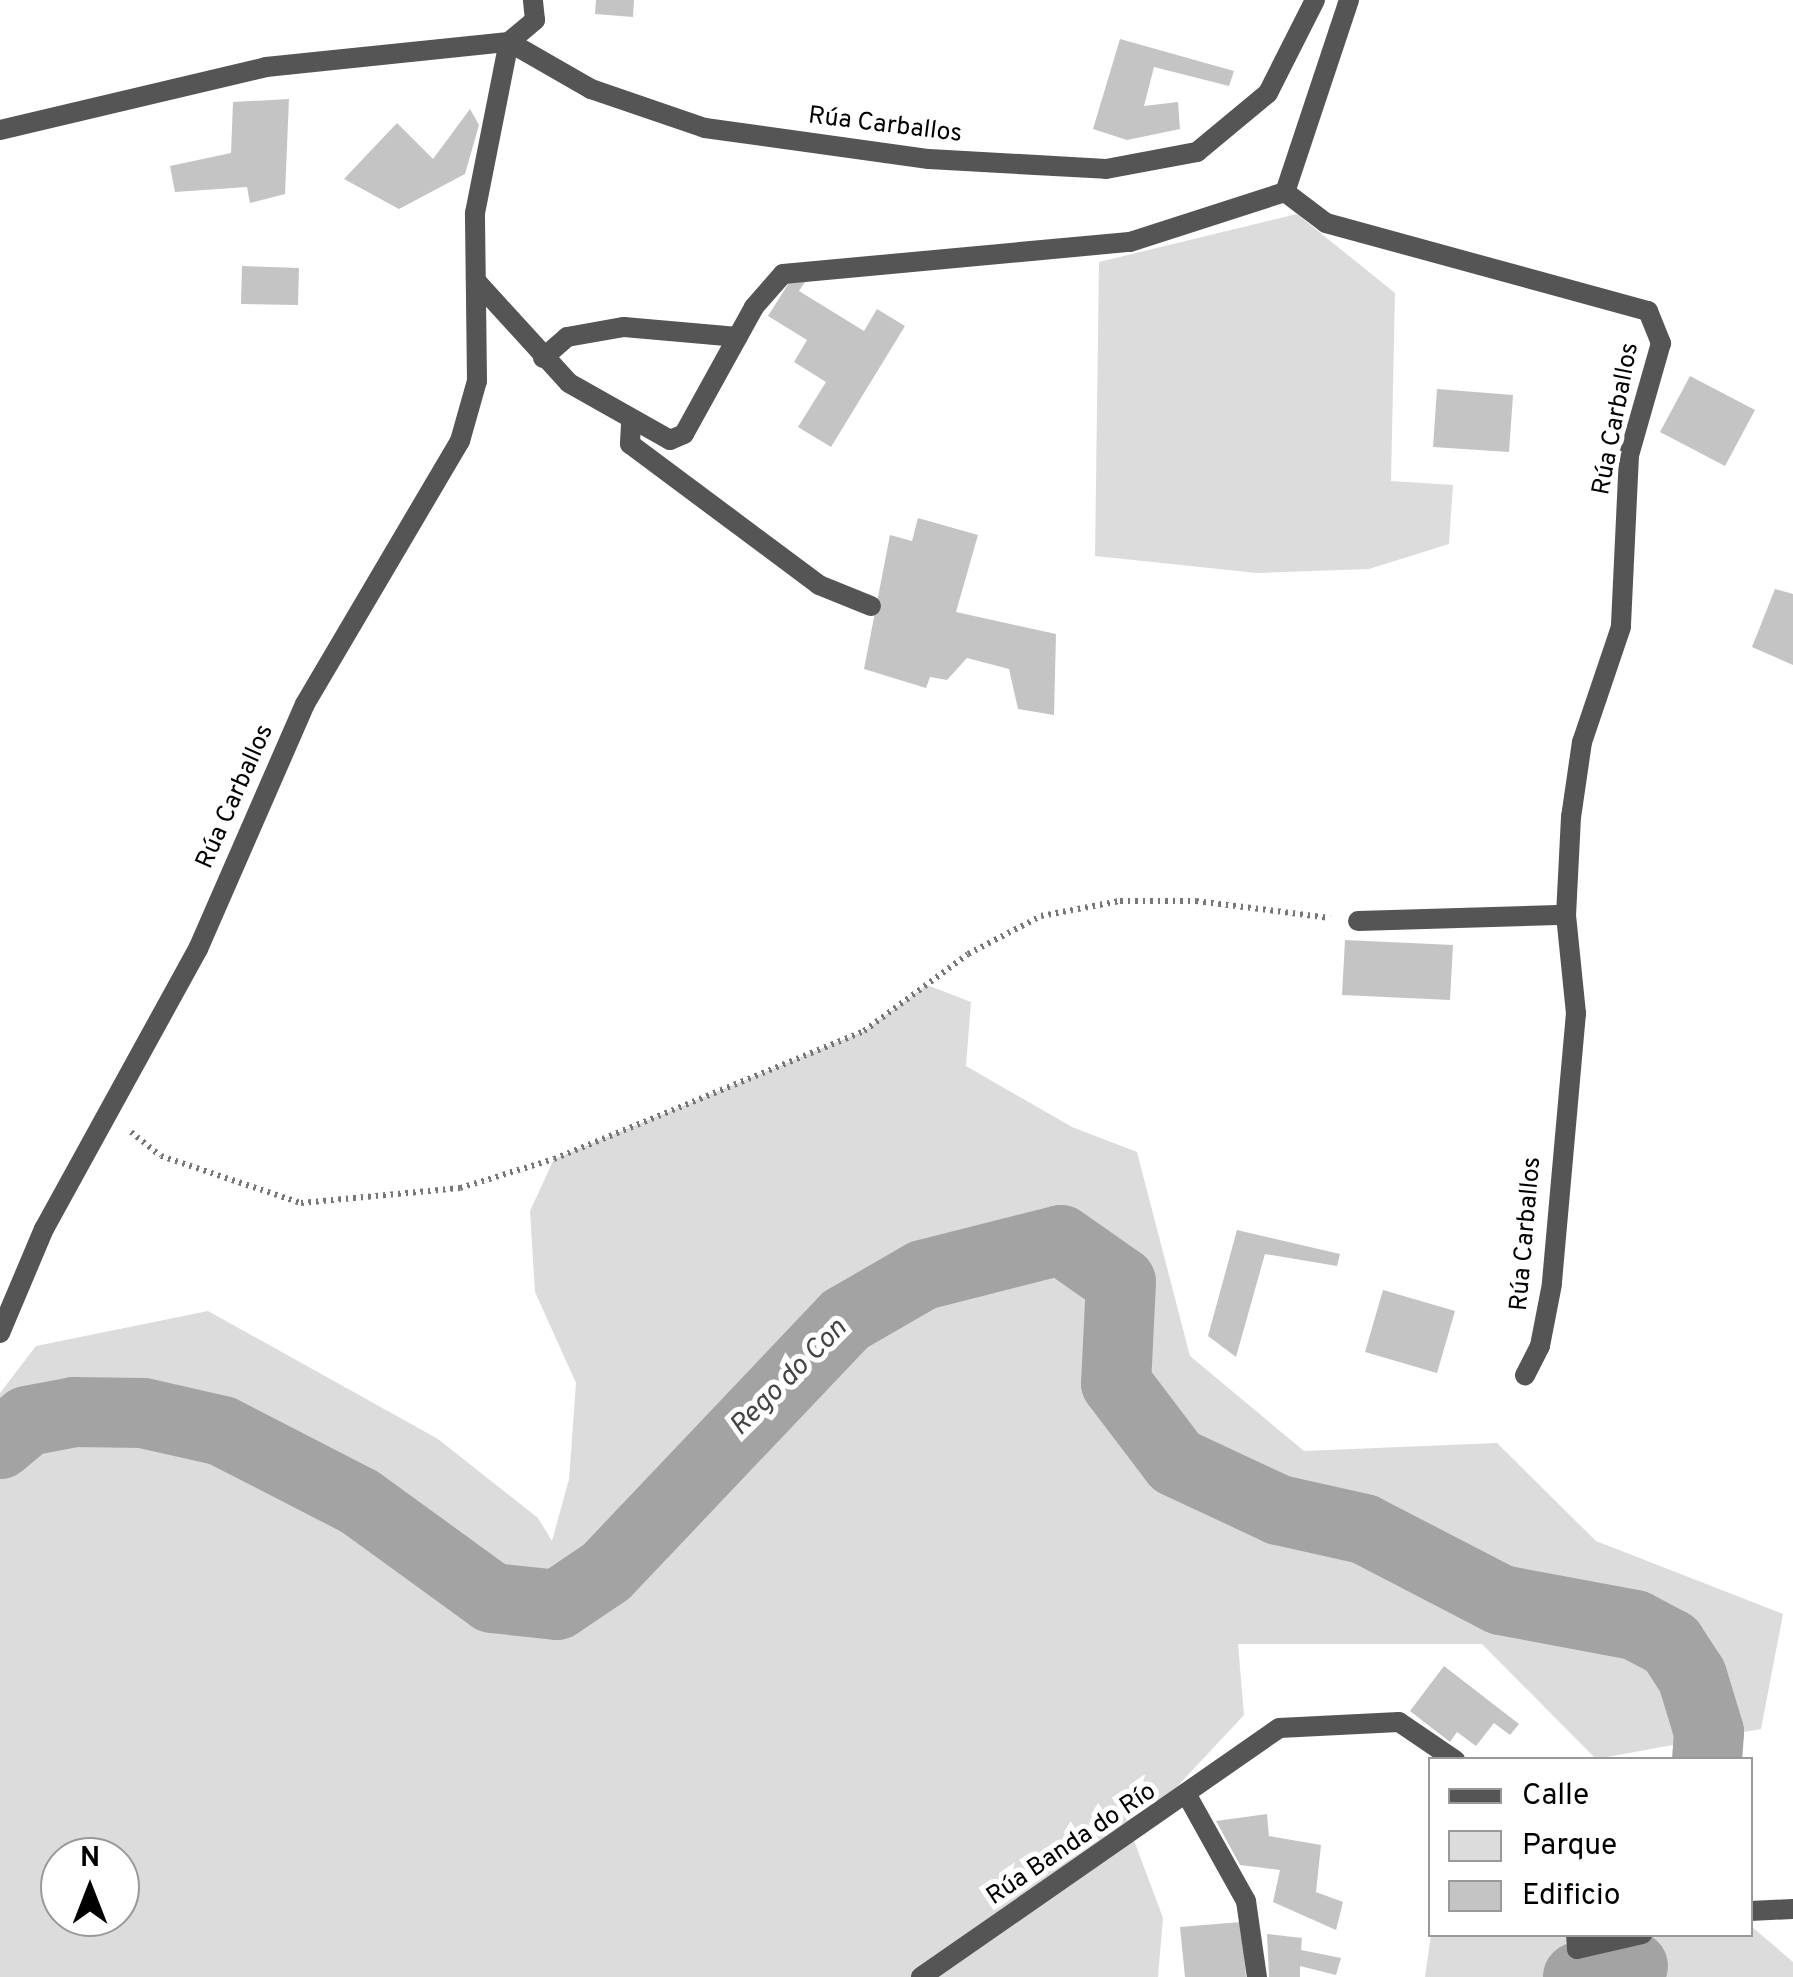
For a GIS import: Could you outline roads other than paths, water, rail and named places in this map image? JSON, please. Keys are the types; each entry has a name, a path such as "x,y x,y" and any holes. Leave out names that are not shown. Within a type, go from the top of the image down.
{"street":[{"name":"Rúa Carballos","path":"0,1333 44,1229 110,1116 198,949 304,704 460,441 476,381 475,213 508,42 535,20 532,0"},
{"name":"Rúa Carballos","path":"508,42 591,89 705,128 929,159 1106,169 1197,152 1268,93 1315,0"},
{"path":"473,276 543,358 631,424 670,440 684,434 738,337 783,274 1130,242 1261,206 1285,192 1348,0"},
{"path":"0,130 266,67 508,42"},
{"name":"Rúa Carballos","path":"1285,192 1326,223 1648,311 1662,343 1630,456 1621,627 1582,742 1566,915 1576,1013 1552,1284 1540,1346 1525,1375"},
{"path":"543,358 567,337 624,327 738,337"},
{"path":"631,424 630,444 819,585 870,606"},
{"path":"1358,921 1566,915"},
{"path":"1188,1798 1279,1728 1399,1722 1451,1757"},
{"name":"Rúa Banda do Río","path":"921,1977 1188,1798 1246,1901 1257,1977"},
{"path":"1753,1911 1793,1909"},
{"path":"1576,1937 1577,1949 1629,1937"}],"waterway":[{"name":"Rego do Con","path":"0,1444 27,1421 74,1412 143,1413 222,1431 360,1502 492,1598 557,1605 606,1572 845,1320 923,1275 1061,1240 1121,1282 1116,1383 1176,1462 1279,1510 1364,1529 1501,1600 1635,1625 1671,1644 1692,1676 1709,1732 1707,1757"},
{"name":"Rego do Con","path":"1578,1977 1633,1966"}]}
